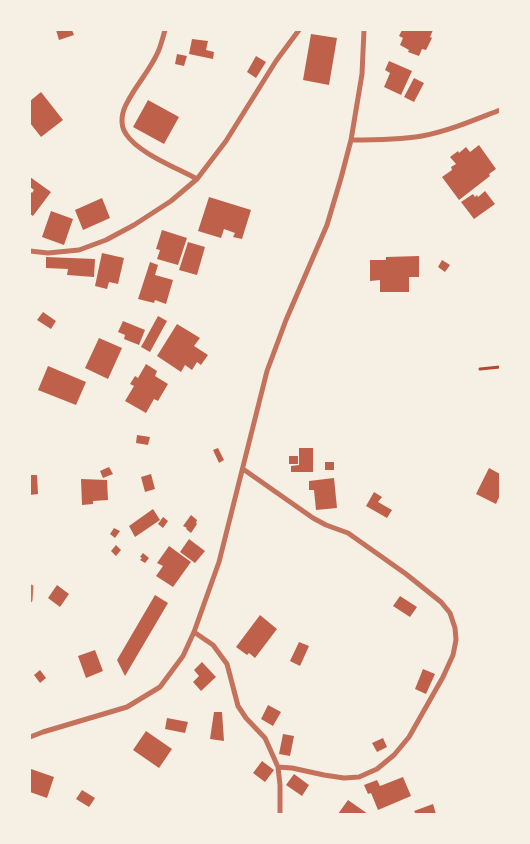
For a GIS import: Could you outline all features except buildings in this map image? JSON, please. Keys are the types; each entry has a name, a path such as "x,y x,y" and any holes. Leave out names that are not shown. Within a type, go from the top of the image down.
{"street":[{"path":"165,30 158,52 127,102 122,116 122,125 126,134 150,154 197,179"},
{"path":"30,251 48,253 79,250 106,240 134,225 171,201 197,179 226,141 276,61 299,30"},
{"path":"30,737 127,708 160,688 183,656 194,632 219,562 268,371 286,320 326,225 341,178 351,140 362,74 364,30"},
{"path":"351,140 396,140 422,136 445,130 500,110"},
{"path":"242,469 313,518 348,533 406,574 440,602 450,613 455,628 456,640 453,655 443,677 408,737 394,755 377,769 359,777 344,778 292,768 278,768"},
{"path":"30,587 30,600"},
{"path":"194,632 213,645 227,664 238,706 246,718 265,738 278,768 280,814"}],"path":[{"path":"480,369 500,367"}]}
